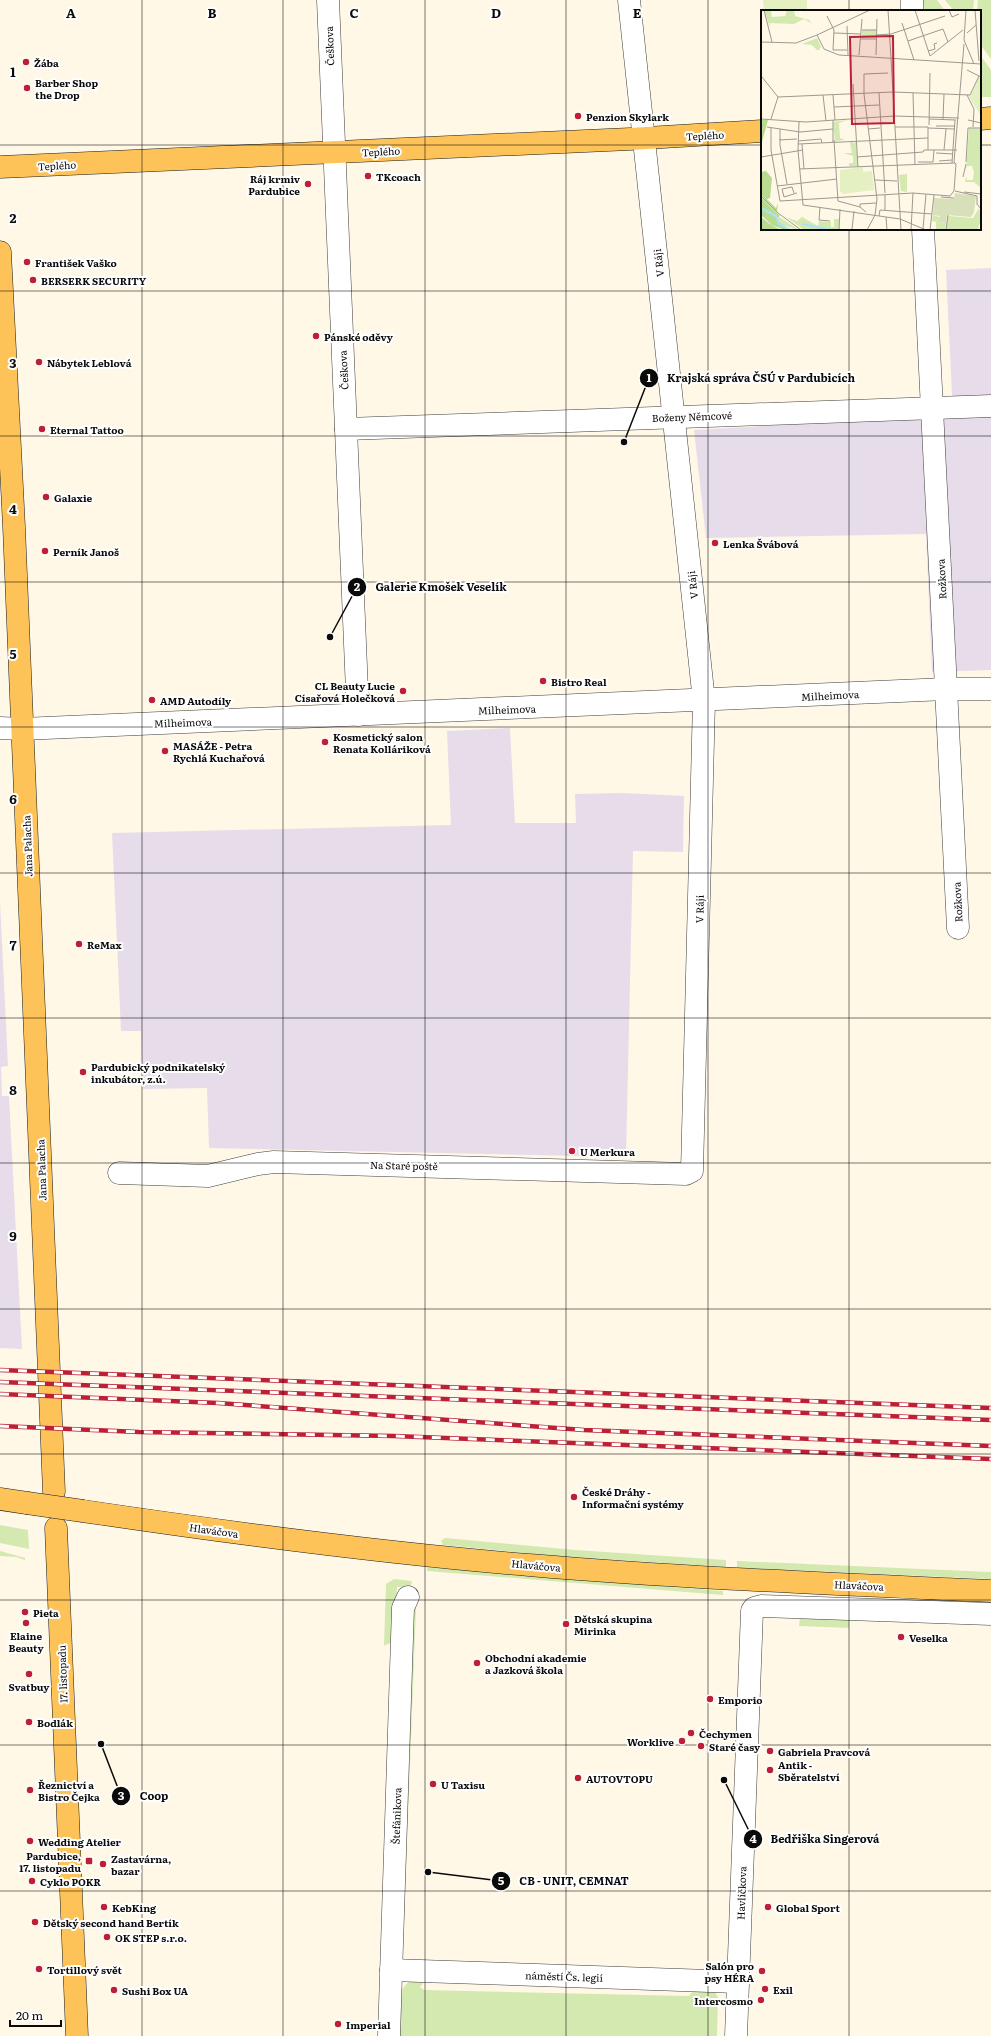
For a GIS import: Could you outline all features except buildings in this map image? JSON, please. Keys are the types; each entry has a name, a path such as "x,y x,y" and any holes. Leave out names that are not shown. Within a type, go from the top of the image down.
{"main road":[{"path":"981,119 991,118"},
{"name":"Teplého","path":"0,167 333,153 761,131"},
{"name":"Jana Palacha","path":"0,252 22,729 54,1492"},
{"name":"Hlaváčova","path":"0,1499 296,1541 528,1565 730,1579 991,1591"},
{"name":"17. listopadu","path":"56,1528 77,2036"}],"street":[{"name":"Češkova","path":"328,0 333,153 358,715"},
{"name":"V Ráji","path":"629,0 704,701 692,1168 690,1173"},
{"name":"Rožkova","path":"923,230 958,928"},
{"name":"Boženy Němcové","path":"346,429 674,416 991,406"},
{"name":"Milheimova","path":"0,728 22,729 704,701 946,689 991,689"},
{"name":"Na Staré poště","path":"119,1172 208,1176 258,1164 274,1162 690,1173"},
{"name":"Štefánikova","path":"389,2036 403,1608 408,1597"},
{"name":"Havlíčkova","path":"736,2036 751,1615 754,1608 769,1606 991,1614"},
{"name":"náměstí Čs. legií","path":"390,1970 738,1982"}],"shaded area":[{"path":"991,268 991,670 932,672 926,534 706,538 694,430 953,415 946,270"},
{"path":"510,728 515,823 576,823 575,794 622,793 684,796 683,852 633,851 626,1157 209,1148 207,1088 143,1089 141,1031 121,1031 112,833 451,825 447,731"},
{"path":"0,901 8,1066 1,1067 2,1096 9,1096 22,1349 0,1348"}],"green space":[{"path":"763,0 807,0 807,10 764,10"},
{"path":"923,0 937,0 944,10 924,10"},
{"path":"945,0 974,0 973,10 953,10"},
{"path":"978,0 991,0 991,59 981,45 981,10 977,10"},
{"path":"981,56 991,70 991,97 981,97"},
{"path":"0,1525 28,1530 29,1549 0,1543"},
{"path":"445,1538 575,1550 726,1560 726,1567 555,1556 443,1545 441,1541"},
{"path":"0,1551 25,1558 25,1560 16,1557 0,1556"},
{"path":"737,1561 991,1572 991,1579 737,1568"},
{"path":"427,1567 723,1591 723,1595 427,1571"},
{"path":"394,1579 412,1581 411,1587 397,1587 394,1638 390,1643 384,1646 386,1584"},
{"path":"414,1608 416,1608 403,1946 399,1946 412,1613"},
{"path":"800,1617 849,1619 849,1628 799,1626"},
{"path":"409,1982 424,1982 420,1987 424,1990 689,1996 694,1990 715,1992 718,1997 717,2036 397,2036 399,1999 401,1992"}],"railway":[{"path":"0,1370 991,1408"},
{"path":"0,1382 991,1420"},
{"path":"0,1394 218,1403 584,1430 991,1446"},
{"path":"0,1426 139,1432 394,1436 991,1459"}],"place":[{"name":"Žába","path":"26,62"},
{"name":"Barber Shop the Drop","path":"27,88"},
{"name":"Penzion Skylark","path":"578,116"},
{"name":"TKcoach","path":"368,176"},
{"name":"Ráj krmiv Pardubice","path":"308,184"},
{"name":"František Vaško","path":"27,262"},
{"name":"BERSERK SECURITY","path":"33,280"},
{"name":"Pánské oděvy","path":"316,336"},
{"name":"Nábytek Leblová","path":"39,362"},
{"name":"Eternal Tattoo","path":"42,429"},
{"name":"Krajská správa ČSÚ v Pardubicích","path":"624,442"},
{"name":"Galaxie","path":"46,497"},
{"name":"Lenka Švábová","path":"715,543"},
{"name":"Perník Janoš","path":"45,551"},
{"name":"Galerie Kmošek Veselík","path":"330,637"},
{"name":"Bistro Real","path":"543,681"},
{"name":"CL Beauty Lucie Císařová Holečková","path":"403,691"},
{"name":"AMD Autodíly","path":"152,700"},
{"name":"Kosmetický salon Renata Kolláriková","path":"325,742"},
{"name":"MASÁŽE - Petra Rychlá Kuchařová","path":"165,751"},
{"name":"ReMax","path":"79,944"},
{"name":"Pardubický podnikatelský inkubátor, z.ú.","path":"83,1072"},
{"name":"U Merkura","path":"572,1151"},
{"name":"České Dráhy - Informační systémy","path":"574,1497"},
{"name":"Pieta","path":"25,1612"},
{"name":"Elaine Beauty","path":"26,1623"},
{"name":"Dětská skupina Mirinka","path":"566,1624"},
{"name":"Veselka","path":"901,1637"},
{"name":"Obchodní akademie a Jazková škola","path":"477,1663"},
{"name":"Svatbuy","path":"29,1674"},
{"name":"Emporio","path":"710,1699"},
{"name":"Bodlák","path":"29,1722"},
{"name":"Čechymen","path":"691,1733"},
{"name":"Worklive","path":"682,1741"},
{"name":"Coop","path":"101,1744"},
{"name":"Staré časy","path":"701,1746"},
{"name":"Gabriela Pravcová","path":"770,1751"},
{"name":"Antik - Sběratelství","path":"770,1770"},
{"name":"AUTOVTOPU","path":"578,1778"},
{"name":"Bedřiška Singerová","path":"724,1780"},
{"name":"U Taxisu","path":"433,1784"},
{"name":"Řeznictví a Bistro Čejka","path":"30,1790"},
{"name":"Wedding Atelier","path":"30,1841"},
{"name":"Pardubice, 17. listopadu","path":"89,1861"},
{"name":"Zastavárna, bazar","path":"103,1864"},
{"name":"CB - UNIT, CEMNAT","path":"428,1872"},
{"name":"Cyklo POKR","path":"32,1881"},
{"name":"KebKing","path":"104,1907"},
{"name":"Global Sport","path":"768,1907"},
{"name":"Dětský second hand Bertík","path":"35,1922"},
{"name":"OK STEP s.r.o.","path":"107,1937"},
{"name":"Tortillový svět","path":"39,1969"},
{"name":"Salón pro psy HÉRA","path":"762,1971"},
{"name":"Exil","path":"765,1989"},
{"name":"Sushi Box UA","path":"114,1990"},
{"name":"Intercosmo","path":"761,2000"},
{"name":"Imperial","path":"338,2024"}]}
